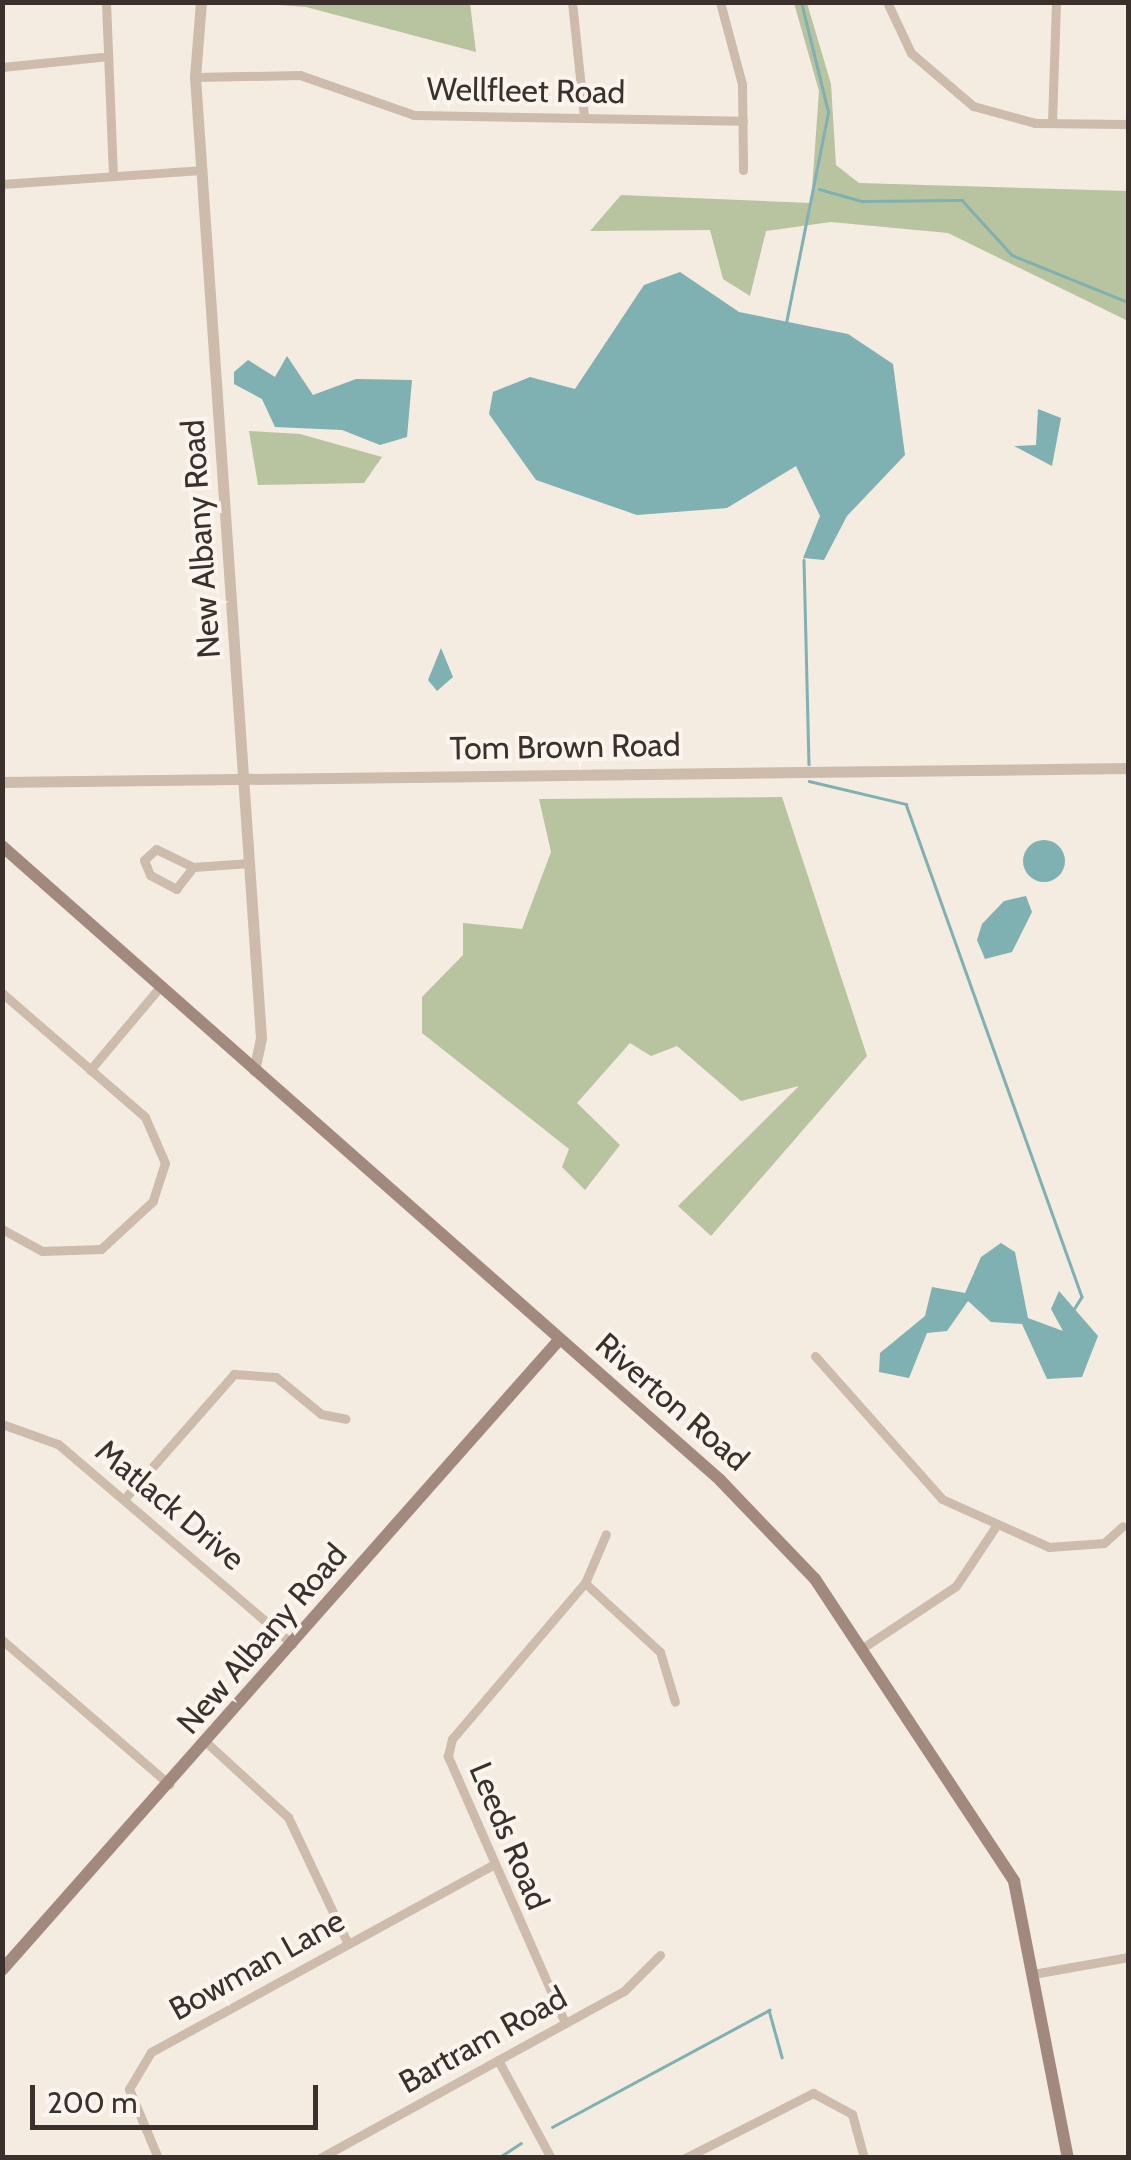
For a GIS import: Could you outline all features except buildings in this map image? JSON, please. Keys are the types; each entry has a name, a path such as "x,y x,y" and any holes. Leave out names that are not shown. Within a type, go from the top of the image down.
{"main road":[{"name":"Riverton Road","path":"2,846 764,1520 864,1647 1004,1858 1033,1974 1068,2158"},
{"name":"New Albany Road","path":"2,1970 171,1786 559,1340"}],"street":[{"path":"106,2 101,57 112,175"},
{"name":"New Albany Road","path":"202,2 194,77 261,1038 254,1070"},
{"path":"572,2 584,117"},
{"path":"720,2 743,120 743,170"},
{"path":"887,2 911,54 946,89 1003,118 1128,124"},
{"path":"1052,123 1056,2"},
{"path":"2,67 101,57"},
{"name":"Wellfleet Road","path":"194,77 300,74 414,115 743,120"},
{"path":"2,184 201,170"},
{"name":"Tom Brown Road","path":"2,782 1128,768"},
{"path":"193,867 167,888 144,860 156,849 193,867 250,863"},
{"path":"90,1070 160,987"},
{"path":"2,992 158,1133 165,1164 152,1201 118,1240 82,1253 42,1250 2,1229"},
{"path":"815,1356 926,1490 996,1526 1079,1548 1104,1544 1122,1526"},
{"path":"126,1497 234,1374 276,1377 321,1414 346,1420"},
{"name":"Matlack Drive","path":"2,1424 58,1444 126,1497 294,1645"},
{"path":"864,1647 956,1586 996,1526"},
{"name":"Leeds Road","path":"565,2023 452,1777 449,1747 584,1583 606,1534"},
{"path":"584,1583 660,1652 675,1702"},
{"path":"2,1640 171,1786"},
{"path":"208,1744 288,1816 348,1944"},
{"name":"Bowman Lane","path":"158,2158 133,2102 135,2068 492,1865"},
{"name":"Bartram Road","path":"320,2158 634,1984 660,1955"},
{"path":"1033,1974 1128,1956"},
{"path":"498,2060 551,2158"},
{"path":"685,2158 813,2093 852,2114 864,2158"}],"green space":[{"path":"252,3 470,3 476,52 306,7"},
{"path":"794,3 807,3 831,84 836,165 859,183 1128,191 1128,321 948,233 831,222 766,231 750,296 723,279 710,230 590,231 621,195 811,203 819,91"},
{"path":"249,431 300,434 382,457 364,483 258,485"},
{"path":"782,797 867,1056 711,1236 678,1206 799,1086 741,1101 677,1046 651,1056 630,1043 577,1103 620,1145 585,1190 562,1167 569,1149 422,1033 422,997 463,955 463,923 522,929 551,852 539,799"}],"water":[{"path":"680,272 739,312 848,334 893,364 905,455 847,516 824,560 803,558 820,516 796,466 727,508 637,515 536,480 489,414 493,392 530,377 575,389 644,285"},
{"path":"287,356 313,395 356,379 412,380 407,437 380,445 342,430 275,427 262,399 234,384 234,372 248,360 275,377"},
{"path":"1038,409 1061,418 1052,466 1014,446 1036,445"},
{"path":"441,648 453,677 437,691 428,680"},
{"path":"1044,840 1059,846 1065,861 1059,876 1044,882 1029,876 1023,861 1029,846"},
{"path":"1026,896 1032,912 1012,952 985,959 977,940 982,924 1004,901"},
{"path":"1001,1243 1015,1252 1028,1318 1063,1331 1051,1309 1059,1291 1098,1336 1082,1377 1047,1379 1022,1324 991,1322 968,1301 947,1331 927,1333 909,1378 879,1372 880,1353 925,1316 932,1287 965,1293 981,1257"}],"waterway":[{"path":"786,323 828,112 801,2"},
{"path":"819,189 862,201 962,200 1012,255 1128,302"},
{"path":"804,560 809,764"},
{"path":"809,781 906,804 1082,1297 1074,1310"},
{"path":"552,2127 769,2010 782,2057"},
{"path":"498,2158 521,2143"}]}
